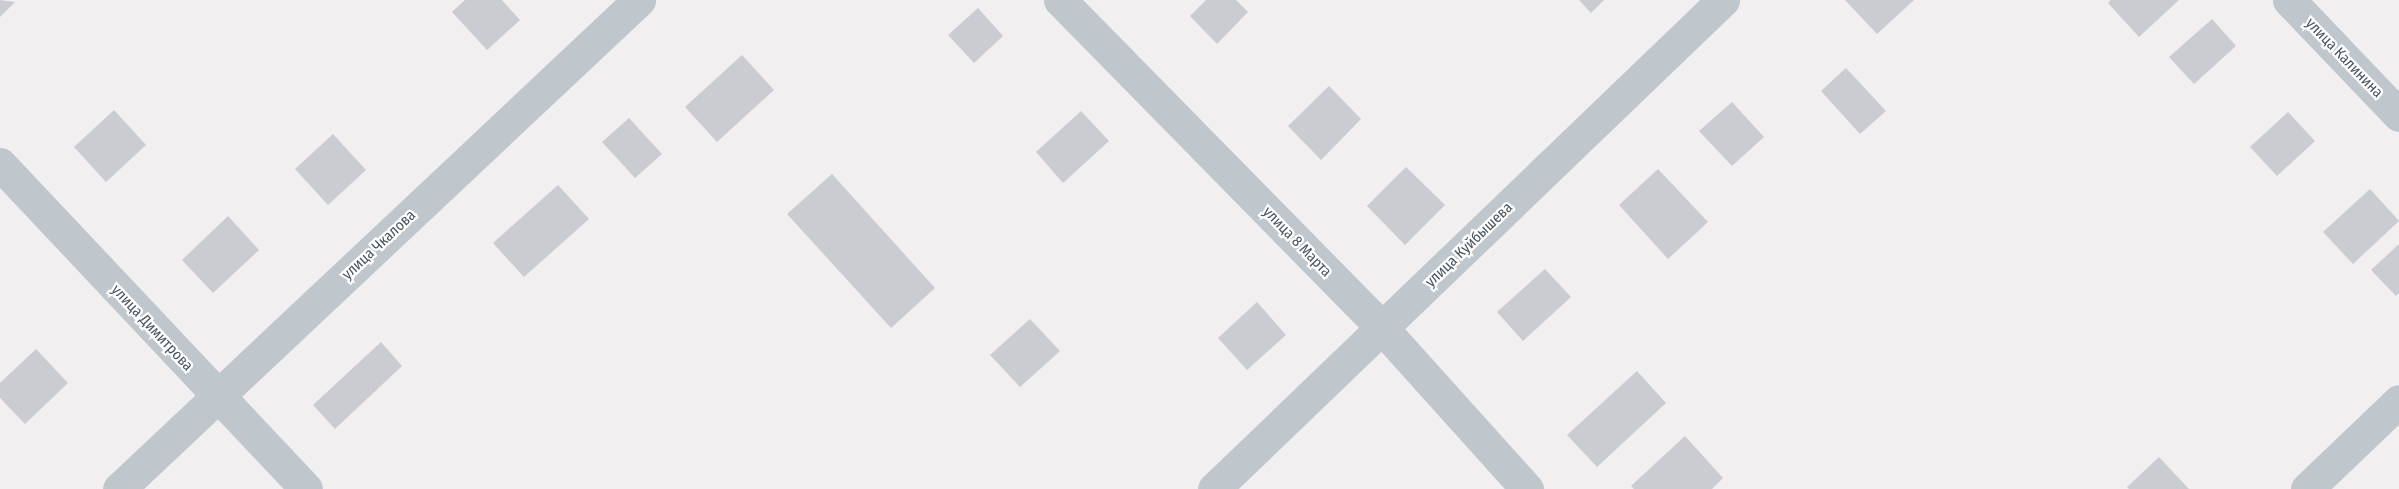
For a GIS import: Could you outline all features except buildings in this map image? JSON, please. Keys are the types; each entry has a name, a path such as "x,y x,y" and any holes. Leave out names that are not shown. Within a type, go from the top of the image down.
{"street":[{"name":"улица Чкалова","path":"119,489 639,0"},
{"name":"улица 8 Марта","path":"1060,0 1382,328 1527,489"},
{"name":"улица Куйбышева","path":"1214,489 1723,0"},
{"name":"улица Калинина","path":"2289,0 2399,115"},
{"name":"улица Димитрова","path":"0,164 306,489"},
{"path":"2307,489 2399,401"}]}
